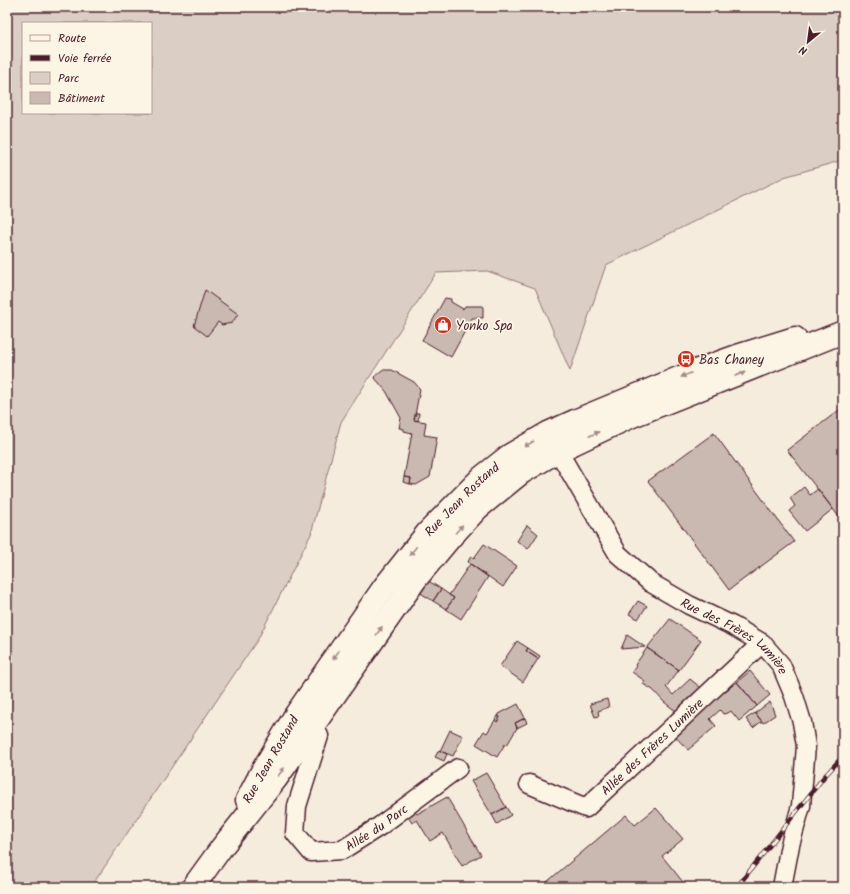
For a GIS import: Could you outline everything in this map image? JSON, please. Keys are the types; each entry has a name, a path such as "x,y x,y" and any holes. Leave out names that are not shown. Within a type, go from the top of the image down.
{"main road":[{"name":"Rue Jean Rostand","path":"193,887 222,847 276,779 317,731 348,675 416,579 450,538 478,508 521,473 553,442 620,402 698,370 736,356 802,336 843,326"},
{"name":"Rue Jean Rostand","path":"222,847 262,771 296,714 384,587 427,533 482,478 510,455 630,417 843,332"}],"street":[{"name":"Rue des Frères Lumière","path":"553,442 618,554 651,583 689,605 733,626 762,643 781,665 794,696 802,722 806,746 801,806 790,845 782,887"},
{"name":"Allée des Frères Lumière","path":"529,784 586,808 762,643"},
{"path":"296,714 317,731"},
{"name":"Allée du Parc","path":"317,731 297,806 295,833 311,852 342,850 380,826 458,768"}],"green space":[{"path":"7,7 843,7 843,160 784,177 606,265 570,371 535,288 487,271 436,273 341,422 311,534 258,639 91,887 7,887"}],"building":[{"path":"205,290 238,314 232,323 222,325 218,322 207,336 194,326"},
{"path":"445,298 451,299 451,302 463,309 465,306 483,306 483,318 472,318 451,357 422,340"},
{"path":"382,370 392,370 414,382 420,389 414,420 426,422 424,435 437,437 430,477 416,485 410,484 411,478 404,477 412,433 399,428 401,418 386,391 374,377"},
{"path":"843,407 843,522 787,450"},
{"path":"416,413 419,413 418,421 414,420"},
{"path":"714,433 794,542 729,590 648,481"},
{"path":"404,477 411,478 410,484 403,482"},
{"path":"804,487 810,495 818,489 833,509 805,531 789,511 795,506 790,498"},
{"path":"527,525 538,534 528,549 517,541"},
{"path":"484,544 517,566 503,587 468,562 471,556 474,558"},
{"path":"470,564 488,577 461,619 446,609 454,598 449,595"},
{"path":"427,580 441,589 433,601 419,592"},
{"path":"441,589 454,598 446,609 433,601"},
{"path":"638,601 647,606 638,619 629,614"},
{"path":"670,619 701,640 679,670 647,648"},
{"path":"627,635 645,647 621,649"},
{"path":"517,641 528,648 526,651 538,659 523,682 500,666"},
{"path":"528,648 540,656 538,659 526,651"},
{"path":"647,648 679,670 666,687 673,695 690,679 706,692 681,715 664,702 653,690 643,684 645,681 632,672"},
{"path":"750,671 770,695 757,706 737,682"},
{"path":"737,682 757,706 739,721 731,711 723,714 720,710 710,719 716,726 688,750 671,732 715,691 719,696"},
{"path":"607,699 609,707 598,711 599,716 595,717 590,704"},
{"path":"770,702 775,715 763,723 755,713"},
{"path":"518,704 525,718 515,723 517,728 507,745 505,744 497,757 476,744 484,731 487,733 495,720 497,722 500,717 498,716 499,714"},
{"path":"755,713 762,721 753,728 746,719"},
{"path":"498,716 500,717 497,722 495,720"},
{"path":"525,718 527,723 517,728 515,723"},
{"path":"450,730 463,736 453,756 440,751"},
{"path":"439,750 447,754 444,761 435,757"},
{"path":"486,773 506,807 492,815 471,781"},
{"path":"447,797 481,855 462,866 443,833 430,841 417,820 412,823 408,817 415,812 417,814"},
{"path":"506,807 511,815 497,824 492,815"},
{"path":"656,808 683,839 662,856 687,887 541,887 626,815 635,825"}],"railway":[{"path":"737,887 823,778 843,756"}],"place":[{"name":"Yonko Spa","path":"443,325"},
{"name":"Bas Chaney","path":"686,359"}]}
